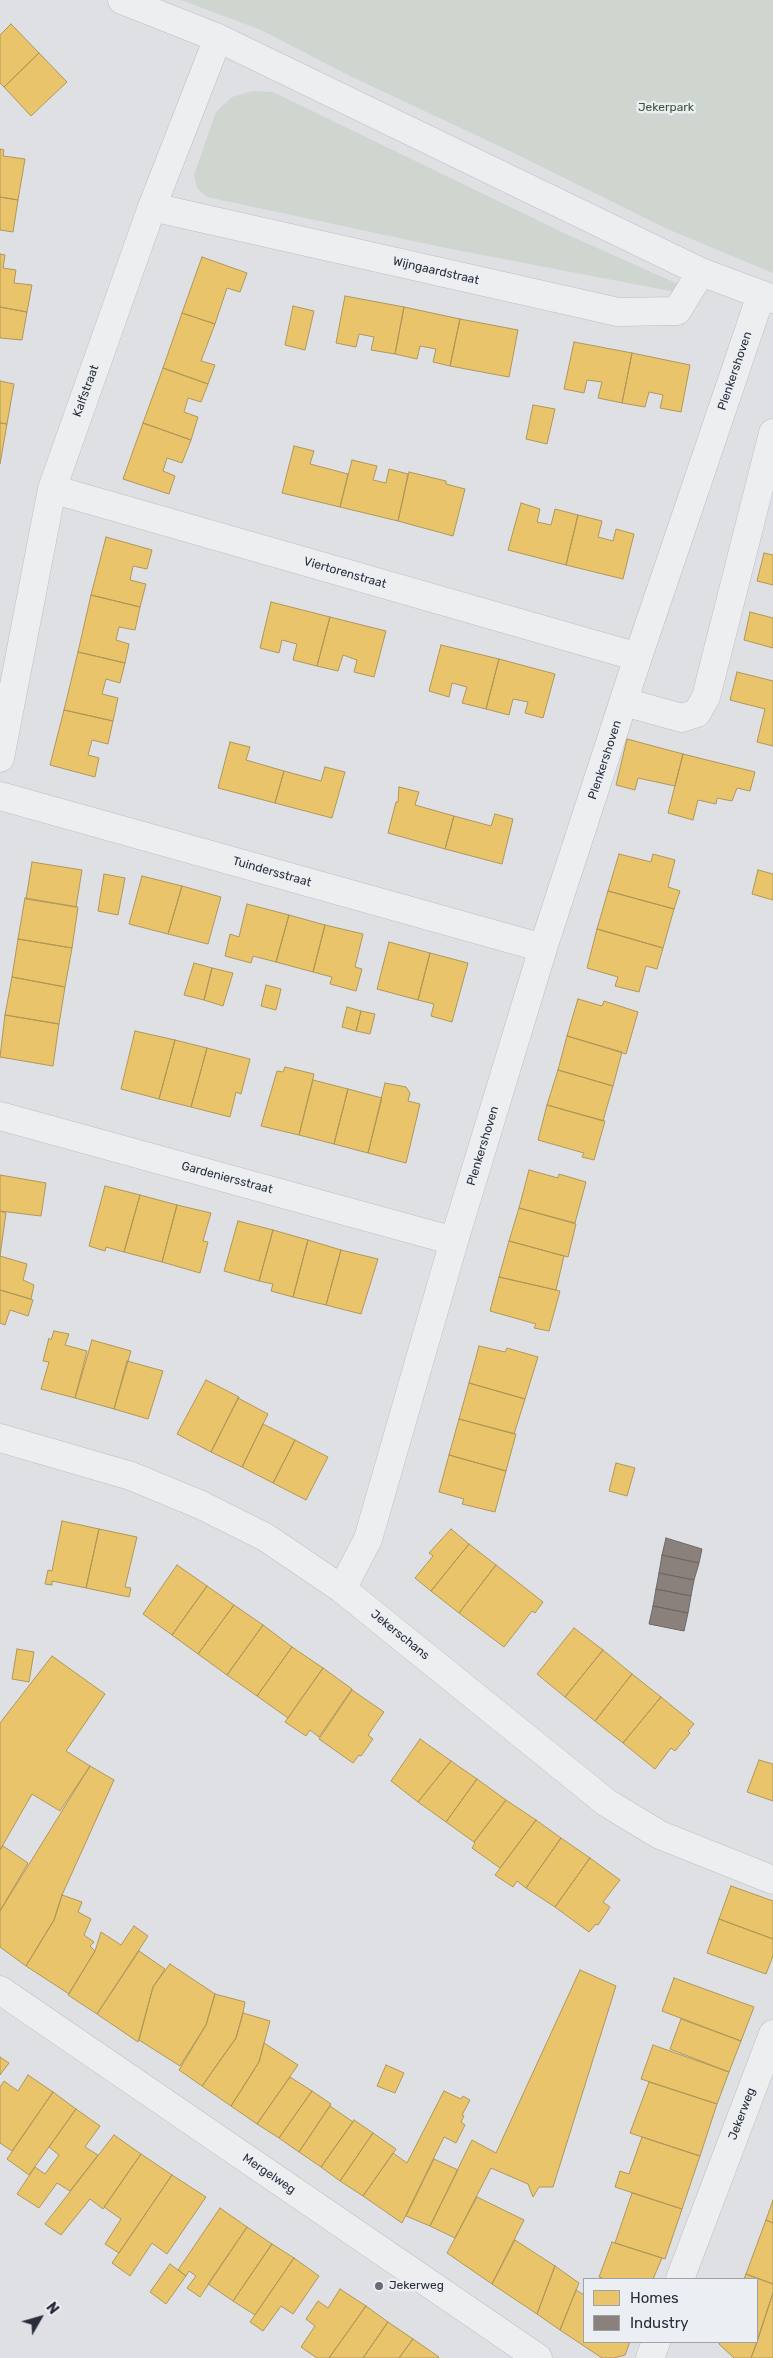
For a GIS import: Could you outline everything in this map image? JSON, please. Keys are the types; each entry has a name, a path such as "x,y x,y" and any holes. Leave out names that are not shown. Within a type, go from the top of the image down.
{"street":[{"path":"122,0 218,38 700,272 767,297"},
{"name":"Kalfstraat","path":"0,758 52,489 152,207 218,38"},
{"name":"Wijngaardstraat","path":"152,207 618,312 677,312 700,272"},
{"name":"Plenkershoven","path":"342,1589 368,1539 454,1240 543,948 638,657 767,297"},
{"path":"624,702 682,718 697,713 706,697 773,433"},
{"name":"Viertorenstraat","path":"52,489 638,657"},
{"name":"Tuindersstraat","path":"0,796 543,948"},
{"name":"Gardeniersstraat","path":"0,1116 454,1240"},
{"name":"Jekerschans","path":"0,1438 131,1476 201,1505 265,1537 342,1589 607,1803 660,1835 773,1880"},
{"name":"Mergelweg","path":"0,1990 538,2358"},
{"name":"Jekerweg","path":"680,2278 773,2034"},
{"path":"650,2358 656,2343"}],"green space":[{"name":"Jekerpark","path":"181,0 773,0 773,273 665,228 514,153 350,76 261,30"},
{"path":"253,91 273,92 566,234 678,284 675,292 441,247 207,197 197,188 194,175 216,112 232,97"}],"building: Homes":[{"path":"11,24 39,53 4,87 0,83 0,35"},
{"path":"39,53 67,82 31,116 4,87"},
{"path":"0,149 4,150 3,156 25,159 18,200 0,197"},
{"path":"0,197 18,200 13,232 0,230"},
{"path":"0,254 5,255 3,268 16,270 14,283 32,285 27,312 0,307"},
{"path":"202,257 247,273 240,292 227,288 215,324 182,313"},
{"path":"345,296 404,307 395,354 371,350 374,337 359,334 356,347 336,343"},
{"path":"293,306 314,311 305,350 285,345"},
{"path":"0,307 27,312 22,340 0,338"},
{"path":"404,307 460,319 450,366 433,362 436,349 420,346 417,359 395,354"},
{"path":"182,313 215,324 201,361 215,365 208,384 163,368"},
{"path":"460,319 518,330 509,377 450,366"},
{"path":"574,342 632,353 622,403 598,398 602,382 587,380 584,393 564,389"},
{"path":"632,353 690,365 681,412 660,408 663,395 649,392 645,407 622,403"},
{"path":"163,368 208,384 201,402 188,398 184,412 198,417 191,440 143,423"},
{"path":"0,381 14,384 7,424 0,423"},
{"path":"533,405 555,409 547,444 526,439"},
{"path":"0,423 7,424 0,464"},
{"path":"143,423 191,440 182,463 167,458 163,471 175,476 169,494 123,479"},
{"path":"294,446 314,451 310,464 348,474 340,507 282,493"},
{"path":"352,460 377,466 373,480 386,483 389,469 408,474 398,521 340,507"},
{"path":"409,472 446,481 446,484 465,489 453,536 398,521"},
{"path":"521,503 540,509 537,522 551,525 555,509 578,515 566,565 508,550"},
{"path":"578,515 602,521 598,537 613,541 616,529 634,534 623,579 566,565"},
{"path":"106,537 152,550 147,569 133,566 130,580 146,584 140,607 91,595"},
{"path":"764,553 773,555 773,585 757,581"},
{"path":"91,595 140,607 135,630 119,627 116,640 129,644 125,663 78,652"},
{"path":"271,602 330,617 317,666 293,660 297,644 282,640 279,653 260,648"},
{"path":"750,612 773,618 773,648 744,640"},
{"path":"330,617 386,631 374,677 354,672 357,660 343,655 338,671 317,666"},
{"path":"441,645 499,659 486,709 462,703 467,687 452,683 449,697 429,691"},
{"path":"78,652 125,663 120,683 106,679 102,694 118,698 113,721 64,710"},
{"path":"499,659 555,674 543,718 525,713 528,702 513,699 509,715 486,709"},
{"path":"737,672 773,681 773,746 757,742 765,709 730,700"},
{"path":"64,710 113,721 108,744 92,740 88,755 99,758 95,777 50,765"},
{"path":"627,739 683,754 675,786 638,778 635,790 616,785"},
{"path":"230,742 250,747 246,760 284,771 275,803 218,788"},
{"path":"683,754 755,772 750,791 737,788 732,801 717,798 716,804 698,800 693,820 668,813"},
{"path":"325,767 345,772 332,818 275,803 284,771 321,781"},
{"path":"399,787 419,792 415,805 454,816 445,849 388,833 396,802 398,802"},
{"path":"495,814 513,819 502,864 445,849 454,816 491,826"},
{"path":"619,854 651,862 653,854 675,860 668,887 680,891 674,909 608,891"},
{"path":"32,862 82,870 76,907 26,899"},
{"path":"758,870 773,874 773,900 752,894"},
{"path":"104,874 125,878 118,915 98,911"},
{"path":"142,876 182,886 168,934 129,924"},
{"path":"182,886 221,897 208,944 168,934"},
{"path":"608,891 674,909 663,948 597,929"},
{"path":"25,898 78,907 72,948 18,939"},
{"path":"247,904 289,915 276,962 253,956 251,963 225,956 230,934 239,937"},
{"path":"289,915 325,925 313,972 276,962"},
{"path":"325,925 363,934 355,967 362,969 356,991 330,984 332,977 313,972"},
{"path":"597,929 663,948 657,969 646,966 639,992 615,986 618,977 587,968"},
{"path":"18,939 72,948 65,987 12,977"},
{"path":"389,942 430,953 418,1000 377,989"},
{"path":"430,953 468,963 452,1022 431,1016 434,1004 418,1000"},
{"path":"194,963 212,968 204,1000 184,995"},
{"path":"212,968 233,973 223,1006 204,1000"},
{"path":"12,977 65,987 59,1024 5,1015"},
{"path":"266,985 281,989 276,1010 261,1006"},
{"path":"578,999 602,1006 604,1001 638,1012 626,1054 567,1036"},
{"path":"347,1007 361,1011 356,1031 342,1027"},
{"path":"361,1011 375,1014 370,1034 356,1031"},
{"path":"5,1015 59,1024 53,1066 0,1057"},
{"path":"135,1031 175,1040 159,1099 121,1089"},
{"path":"567,1036 622,1052 613,1086 558,1070"},
{"path":"175,1040 207,1048 191,1107 159,1099"},
{"path":"207,1048 250,1059 241,1094 236,1092 230,1117 191,1107"},
{"path":"285,1067 314,1074 299,1135 261,1126 277,1071 283,1072"},
{"path":"558,1070 613,1086 603,1121 547,1105"},
{"path":"313,1080 348,1089 334,1144 299,1135"},
{"path":"385,1083 406,1087 410,1093 408,1101 420,1104 406,1163 368,1153"},
{"path":"348,1089 382,1098 368,1153 334,1144"},
{"path":"547,1105 605,1121 594,1160 582,1157 584,1153 538,1140"},
{"path":"529,1170 558,1178 559,1174 586,1182 575,1223 519,1208"},
{"path":"0,1175 46,1183 41,1216 0,1211"},
{"path":"105,1186 140,1195 124,1252 106,1247 105,1251 89,1246"},
{"path":"140,1195 177,1205 162,1262 124,1252"},
{"path":"177,1205 211,1213 203,1241 208,1242 200,1273 162,1262"},
{"path":"519,1208 576,1224 568,1257 509,1241"},
{"path":"0,1211 6,1213 0,1256"},
{"path":"238,1221 273,1230 259,1281 224,1271"},
{"path":"273,1230 308,1240 293,1297 271,1291 273,1284 259,1281"},
{"path":"308,1240 341,1250 326,1305 293,1297"},
{"path":"509,1241 564,1256 556,1290 499,1277"},
{"path":"341,1250 378,1259 361,1314 326,1305"},
{"path":"0,1256 27,1264 23,1280 34,1285 31,1299 0,1290"},
{"path":"499,1277 560,1291 549,1331 534,1328 536,1324 490,1311"},
{"path":"0,1290 33,1300 28,1316 10,1310 5,1325 0,1323"},
{"path":"54,1331 69,1334 65,1345 87,1351 75,1398 41,1389 49,1362 43,1361 49,1338 51,1340"},
{"path":"92,1340 131,1351 114,1409 75,1398"},
{"path":"479,1346 505,1352 507,1348 538,1357 525,1399 469,1383"},
{"path":"127,1361 163,1371 148,1419 114,1409"},
{"path":"206,1380 239,1397 211,1452 177,1434"},
{"path":"469,1383 525,1399 514,1434 459,1419"},
{"path":"238,1398 268,1414 242,1467 211,1452"},
{"path":"459,1419 516,1434 506,1471 449,1455"},
{"path":"263,1424 295,1440 273,1483 242,1467"},
{"path":"295,1440 328,1457 306,1500 273,1483"},
{"path":"449,1455 506,1471 495,1512 462,1504 464,1499 439,1492"},
{"path":"616,1463 635,1468 627,1496 609,1491"},
{"path":"62,1521 99,1529 86,1588 52,1581 52,1585 45,1584 48,1570 52,1571"},
{"path":"99,1529 137,1537 125,1587 131,1588 129,1597 86,1588"},
{"path":"451,1529 469,1544 431,1591 415,1578 433,1556 429,1553"},
{"path":"469,1544 496,1565 459,1613 431,1591"},
{"path":"177,1565 207,1586 172,1635 143,1614"},
{"path":"496,1565 543,1602 535,1613 532,1611 504,1647 459,1613"},
{"path":"207,1586 234,1605 198,1654 172,1635"},
{"path":"234,1605 263,1625 227,1675 198,1654"},
{"path":"263,1625 292,1647 257,1696 227,1675"},
{"path":"574,1628 603,1650 565,1697 537,1674"},
{"path":"292,1647 323,1668 288,1718 257,1696"},
{"path":"17,1649 34,1652 29,1682 12,1679"},
{"path":"603,1650 632,1674 595,1721 565,1697"},
{"path":"52,1656 105,1694 66,1751 90,1766 60,1811 32,1794 0,1850 0,1723"},
{"path":"323,1668 352,1689 319,1737 310,1730 306,1736 285,1722"},
{"path":"632,1674 661,1697 623,1743 595,1721"},
{"path":"352,1690 384,1712 368,1735 373,1739 361,1756 359,1755 353,1763 319,1739"},
{"path":"661,1697 694,1724 688,1731 690,1733 675,1751 671,1748 655,1769 623,1743"},
{"path":"420,1739 451,1761 418,1802 391,1781"},
{"path":"759,1760 773,1764 773,1801 747,1792"},
{"path":"451,1761 477,1779 446,1822 418,1802"},
{"path":"90,1766 114,1780 62,1895 54,1920 26,1966 0,1947 0,1911"},
{"path":"477,1779 506,1800 474,1842 446,1822"},
{"path":"506,1800 536,1820 500,1868 472,1848 474,1842"},
{"path":"536,1820 561,1838 526,1888 517,1881 513,1887 495,1875"},
{"path":"561,1838 590,1858 555,1907 526,1888"},
{"path":"3,1846 28,1863 0,1911 0,1850"},
{"path":"590,1858 620,1880 603,1902 610,1907 598,1925 596,1924 589,1932 555,1907"},
{"path":"731,1886 773,1901 773,1939 719,1919"},
{"path":"62,1895 82,1902 78,1912 91,1919 84,1935 94,1942 90,1946 95,1951 69,1994 26,1966 54,1920"},
{"path":"719,1919 773,1939 773,1956 766,1974 707,1953"},
{"path":"134,1926 148,1936 97,2014 68,1995 95,1951 101,1932 121,1945"},
{"path":"139,1951 165,1969 153,1987 138,2042 97,2014"},
{"path":"170,1964 215,1994 206,2025 180,2066 139,2040 153,1987"},
{"path":"580,1970 616,1986 553,2187 539,2187 533,2197 528,2184 491,2168 455,2238 430,2226 472,2140 496,2153"},
{"path":"674,1978 754,2007 741,2041 662,2011"},
{"path":"215,1994 245,2002 236,2038 202,2086 179,2070 206,2025"},
{"path":"243,2013 270,2021 259,2062 231,2106 202,2086 236,2038"},
{"path":"681,2019 741,2041 729,2072 670,2049"},
{"path":"264,2043 298,2065 257,2124 231,2106 259,2062"},
{"path":"653,2045 729,2072 717,2104 641,2079"},
{"path":"0,2057 9,2063 0,2075"},
{"path":"386,2065 404,2073 395,2093 377,2086"},
{"path":"28,2075 53,2092 12,2151 0,2143 0,2087 4,2081 18,2091"},
{"path":"290,2077 312,2091 279,2138 257,2124"},
{"path":"649,2082 717,2104 700,2156 630,2133"},
{"path":"312,2091 331,2104 299,2152 279,2138"},
{"path":"444,2091 461,2099 463,2096 470,2100 462,2115 464,2116 461,2122 465,2125 456,2143 444,2137 402,2223 363,2196 393,2153 407,2163"},
{"path":"53,2092 76,2109 29,2175 7,2159"},
{"path":"330,2106 353,2122 321,2167 299,2152"},
{"path":"76,2109 100,2126 85,2147 98,2155 70,2191 57,2183 39,2208 17,2194 35,2167 45,2174 59,2155 49,2147"},
{"path":"354,2120 373,2133 340,2181 321,2167"},
{"path":"373,2133 396,2149 363,2196 340,2181"},
{"path":"114,2135 141,2154 103,2209 90,2199 61,2235 45,2224"},
{"path":"642,2137 700,2156 682,2209 615,2187 620,2171 629,2174"},
{"path":"141,2154 172,2175 119,2253 105,2244 121,2219 104,2207"},
{"path":"434,2159 458,2170 430,2226 406,2216"},
{"path":"172,2175 206,2197 167,2254 152,2243 130,2276 112,2263"},
{"path":"632,2193 682,2209 665,2259 615,2243"},
{"path":"477,2197 524,2220 492,2284 447,2253"},
{"path":"773,2200 773,2223 766,2220"},
{"path":"220,2208 247,2227 200,2297 187,2288 196,2276 189,2271 186,2276 178,2270"},
{"path":"766,2220 773,2223 773,2284 746,2274"},
{"path":"247,2227 272,2244 233,2301 208,2284"},
{"path":"515,2240 555,2266 537,2314 492,2284"},
{"path":"612,2242 662,2258 653,2278 599,2277"},
{"path":"272,2244 294,2258 255,2315 233,2301"},
{"path":"294,2258 319,2276 293,2314 281,2306 263,2331 250,2322"},
{"path":"170,2264 186,2276 166,2304 150,2292"},
{"path":"555,2266 579,2283 560,2330 537,2314"},
{"path":"746,2274 757,2278 744,2278"},
{"path":"758,2278 773,2284 773,2293 758,2338"},
{"path":"340,2289 366,2306 329,2358 317,2358 301,2347 315,2326 306,2319 318,2301 328,2308"},
{"path":"576,2290 583,2294 583,2343 630,2343 625,2355 614,2358 602,2358 560,2330"},
{"path":"773,2293 773,2358 751,2358"},
{"path":"366,2306 388,2322 363,2358 329,2358"},
{"path":"388,2322 413,2339 399,2358 363,2358"},
{"path":"413,2339 439,2357 399,2358"},
{"path":"757,2343 751,2358 734,2358 719,2344"}],"building: Industry":[{"path":"666,1538 702,1549 699,1563 662,1555"},
{"path":"662,1555 699,1563 694,1580 659,1573"},
{"path":"659,1573 694,1580 691,1596 656,1589"},
{"path":"656,1589 691,1596 688,1613 653,1606"},
{"path":"653,1606 688,1613 684,1631 649,1624"}],"place":[{"name":"Jekerweg","path":"379,2286"}]}
